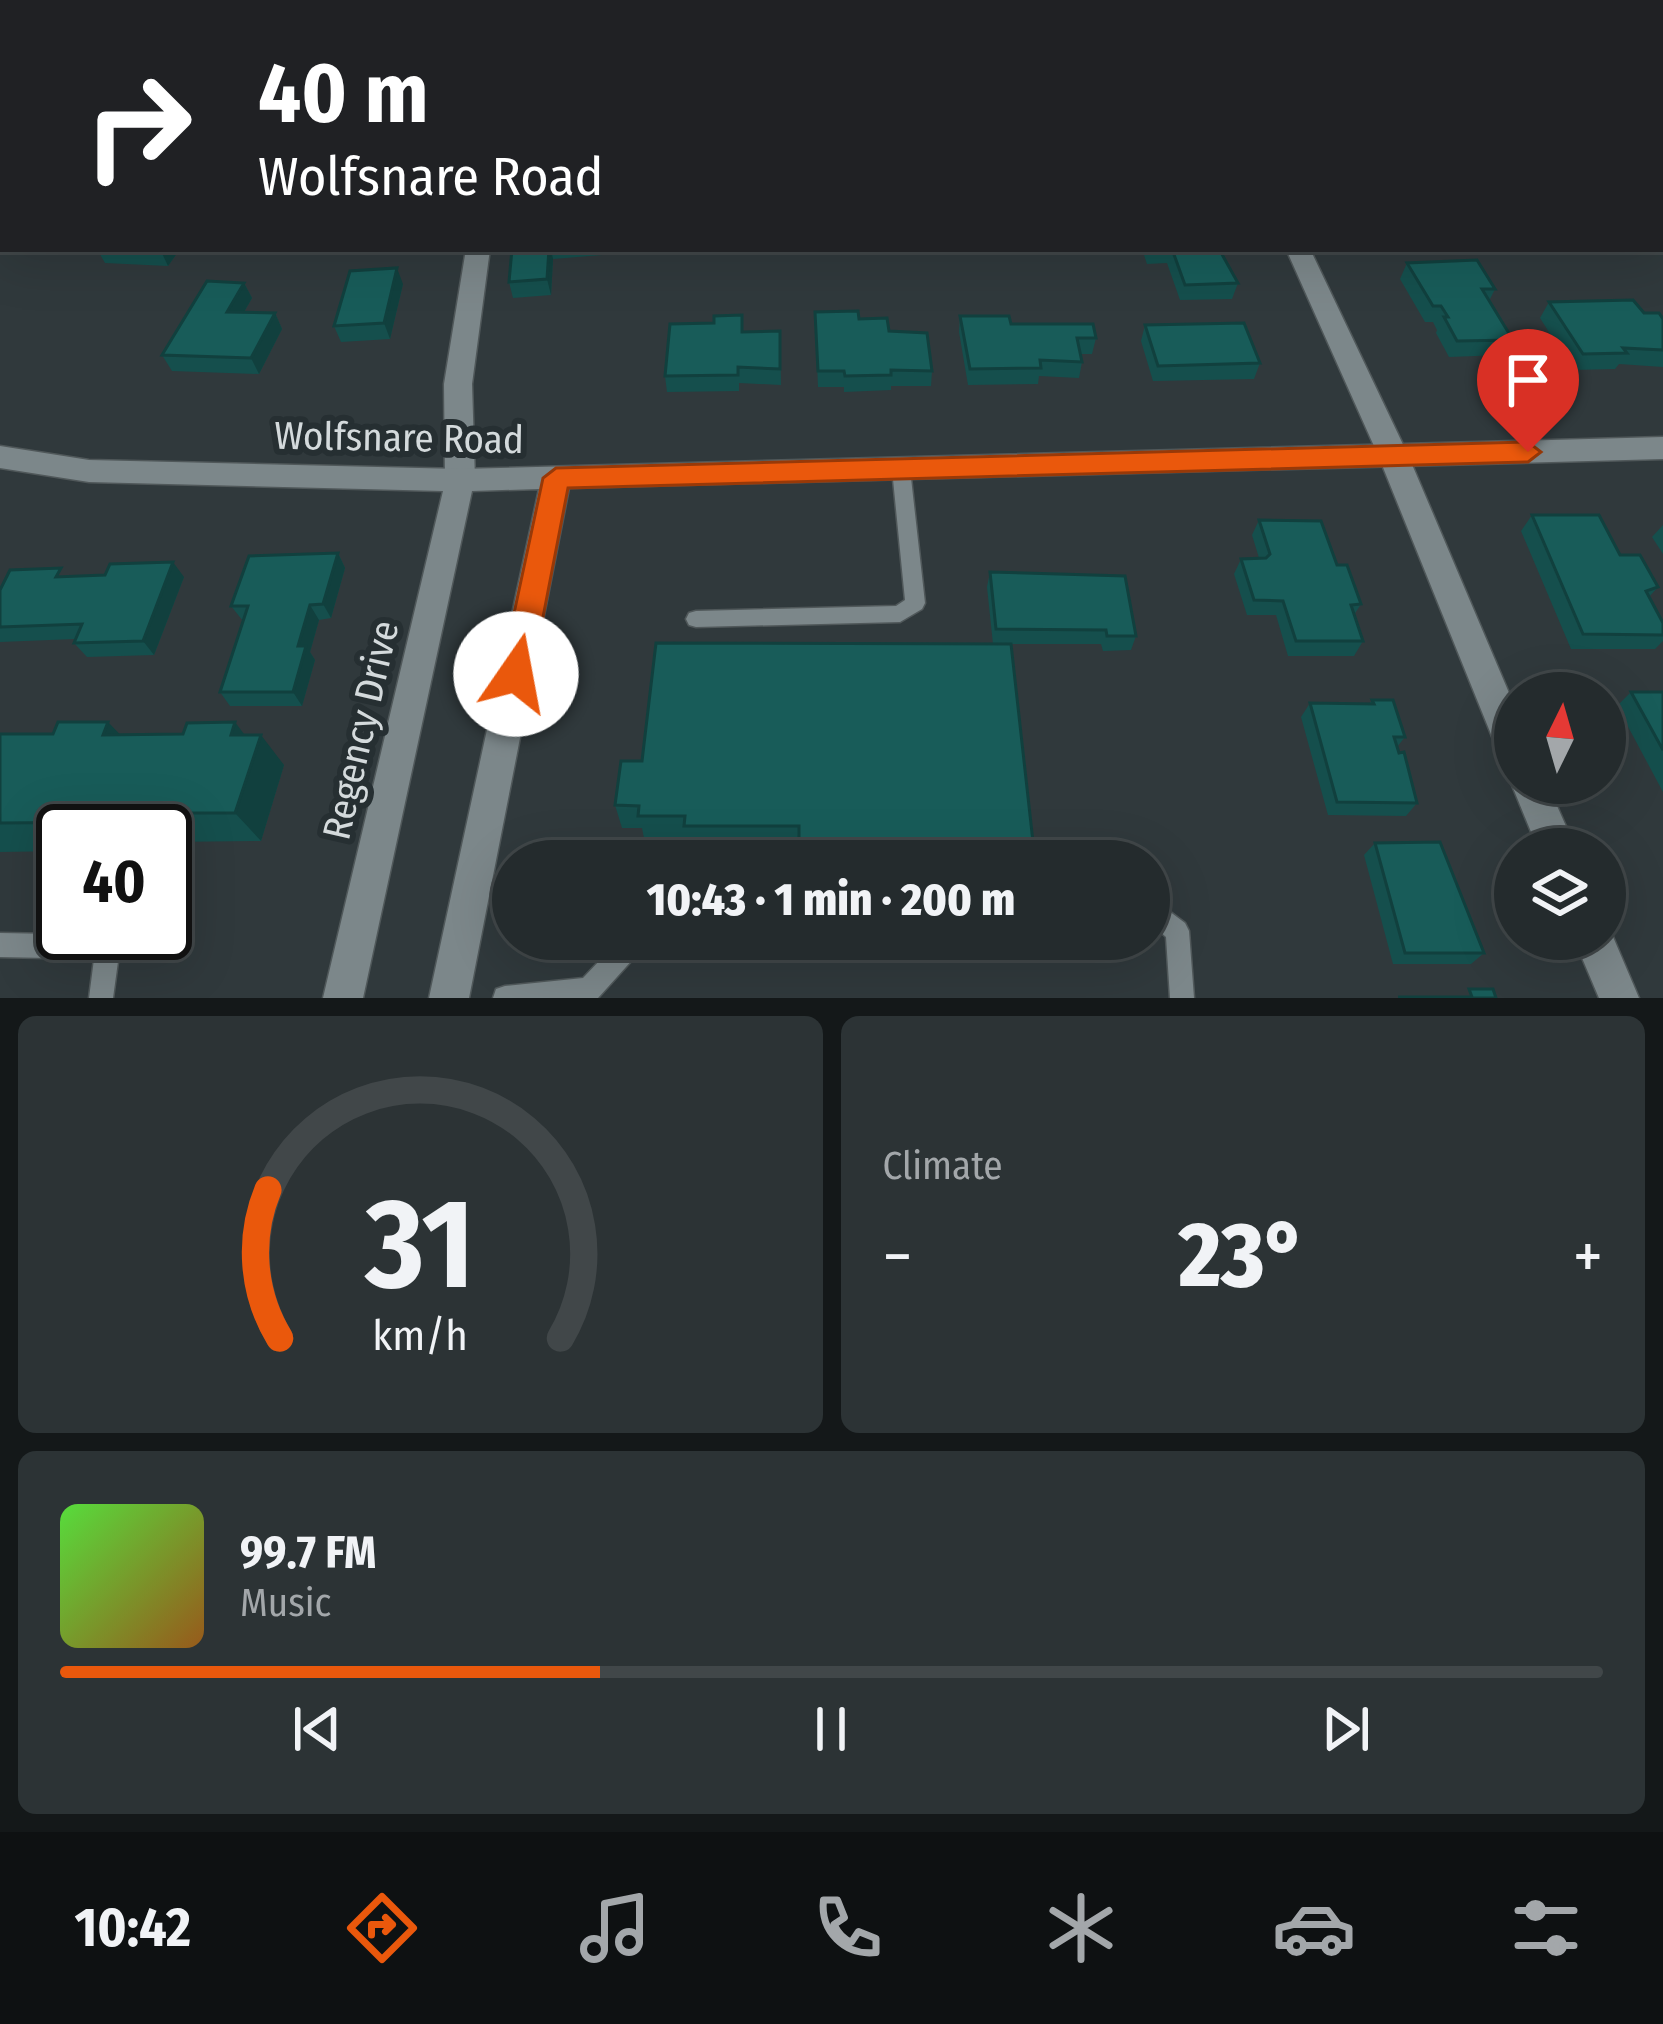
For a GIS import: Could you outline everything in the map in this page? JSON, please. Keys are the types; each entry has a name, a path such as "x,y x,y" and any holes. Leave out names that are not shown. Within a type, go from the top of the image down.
{"street":[{"name":"Regency Drive","path":"344,998 460,481 458,384 478,252"},
{"path":"1299,252 1393,455 1494,698"},
{"name":"Wolfsnare Road","path":"0,457 89,471 460,481 1663,448"},
{"path":"449,998 556,478"},
{"path":"1603,960 1618,998"}],"lane":[{"path":"696,619 900,614 915,603 901,469"},
{"path":"1170,925 1177,931 1182,998"},
{"path":"0,945 108,946 101,998"},
{"path":"506,998 591,994 619,960"}],"building":[{"path":"512,252 549,252 547,279 509,282"},
{"path":"1173,252 1221,252 1238,283 1185,285"},
{"path":"1477,260 1495,289 1482,289 1513,340 1457,341 1441,306 1433,306 1407,263"},
{"path":"397,268 384,323 334,326 350,271"},
{"path":"207,281 244,283 227,312 275,313 251,358 162,355"},
{"path":"1633,300 1644,313 1659,313 1663,319 1663,350 1623,348 1627,353 1583,354 1549,302"},
{"path":"858,311 859,319 887,318 889,331 927,333 932,371 845,376 844,371 818,371 815,312"},
{"path":"742,315 742,332 780,331 780,369 738,367 738,375 665,376 670,324 714,323 714,316"},
{"path":"960,316 1009,316 1011,324 1093,324 1096,338 1077,338 1082,362 1040,360 1041,368 970,369"},
{"path":"1244,323 1260,363 1158,366 1145,325"},
{"path":"1532,515 1599,515 1620,555 1640,555 1658,587 1646,591 1663,623 1663,635 1583,634"},
{"path":"1259,520 1321,521 1337,565 1347,565 1361,604 1351,605 1363,641 1296,641 1283,601 1254,600 1241,559 1270,554"},
{"path":"338,553 323,604 310,605 298,646 306,646 293,692 220,692 248,606 231,606 249,556"},
{"path":"173,562 143,641 74,643 82,624 0,627 0,590 10,570 61,568 56,577 105,575 110,564"},
{"path":"990,572 1125,576 1136,636 1107,636 1106,630 996,629"},
{"path":"656,643 1011,644 1033,840 799,840 799,826 684,826 685,816 638,816 639,806 615,805 621,761 642,761"},
{"path":"1631,692 1663,692 1663,750"},
{"path":"1372,700 1393,700 1405,737 1394,737 1399,753 1404,752 1417,803 1337,802 1310,703 1374,704"},
{"path":"58,722 108,722 103,735 183,734 187,723 235,722 231,735 261,735 235,813 192,813 192,804 36,804 36,823 0,823 0,734 53,734"},
{"path":"1440,842 1484,953 1405,953 1375,843"},
{"path":"1469,989 1493,989 1496,998 1398,997 1472,997"}],"route":[{"path":"516,674 556,478 1528,452"}]}
